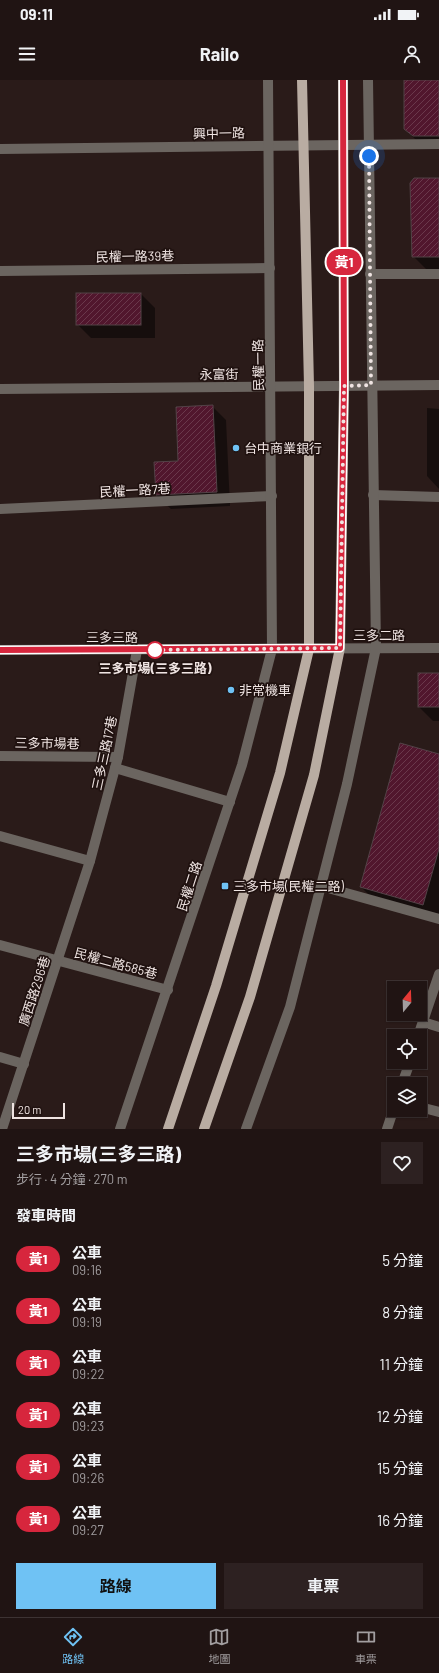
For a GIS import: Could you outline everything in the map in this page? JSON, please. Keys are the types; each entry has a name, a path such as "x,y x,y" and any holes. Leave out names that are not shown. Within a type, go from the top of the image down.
{"main road":[{"path":"168,1129 216,986 280,773 310,649 309,386 302,80"},
{"path":"204,1129 250,997 314,775 340,648 344,386 343,80"}],"street":[{"name":"民權一路","path":"268,80 270,145 272,649"},
{"path":"246,1129 290,1007 347,784 376,648 371,385 368,80"},
{"name":"興中一路","path":"0,149 369,143 439,144"},
{"name":"民權一路39巷","path":"0,271 270,268"},
{"path":"370,274 439,274"},
{"name":"永富街","path":"0,389 439,384"},
{"path":"373,495 439,497"},
{"name":"民權一路7巷","path":"0,509 272,496"},
{"name":"三多二路","path":"272,649 439,648"},
{"name":"三多三路","path":"0,650 272,649"},
{"name":"民權二路","path":"120,1129 168,990 242,765 272,649"},
{"name":"三多三路17巷","path":"90,861 118,757 137,650"},
{"name":"三多市場巷","path":"0,756 118,757"},
{"path":"115,768 230,802"},
{"path":"0,836 90,861"},
{"name":"廣西路296巷","path":"2,1129 90,861"},
{"path":"321,886 439,919"},
{"name":"民權二路585巷","path":"0,945 168,990"},
{"path":"420,1029 439,974"},
{"path":"423,1022 439,1027"},
{"path":"0,1057 24,1064"},
{"path":"427,1109 439,1112"},
{"path":"387,1129 391,1117"}],"building":[{"path":"404,80 439,80 439,136 413,136 404,129"},
{"path":"414,178 439,178 439,257 412,257 410,183"},
{"path":"76,293 141,293 141,325 76,325"},
{"path":"213,405 217,492 156,495 154,462 178,461 176,407"},
{"path":"418,673 439,673 439,707 418,707"},
{"path":"400,743 439,754 439,849 423,905 360,887"}],"bus line":[{"name":"黃1","path":"0,650 340,648 344,386 343,80"}],"place":[{"name":"台中商業銀行","path":"236,448"},
{"name":"三多市場(三多三路)","path":"155,650"},
{"name":"非常機車","path":"231,690"},
{"name":"三多市場(民權二路)","path":"225,886"}],"route":[{"path":"155,650 152,650 340,648 344,386 371,385 369,156"}]}
